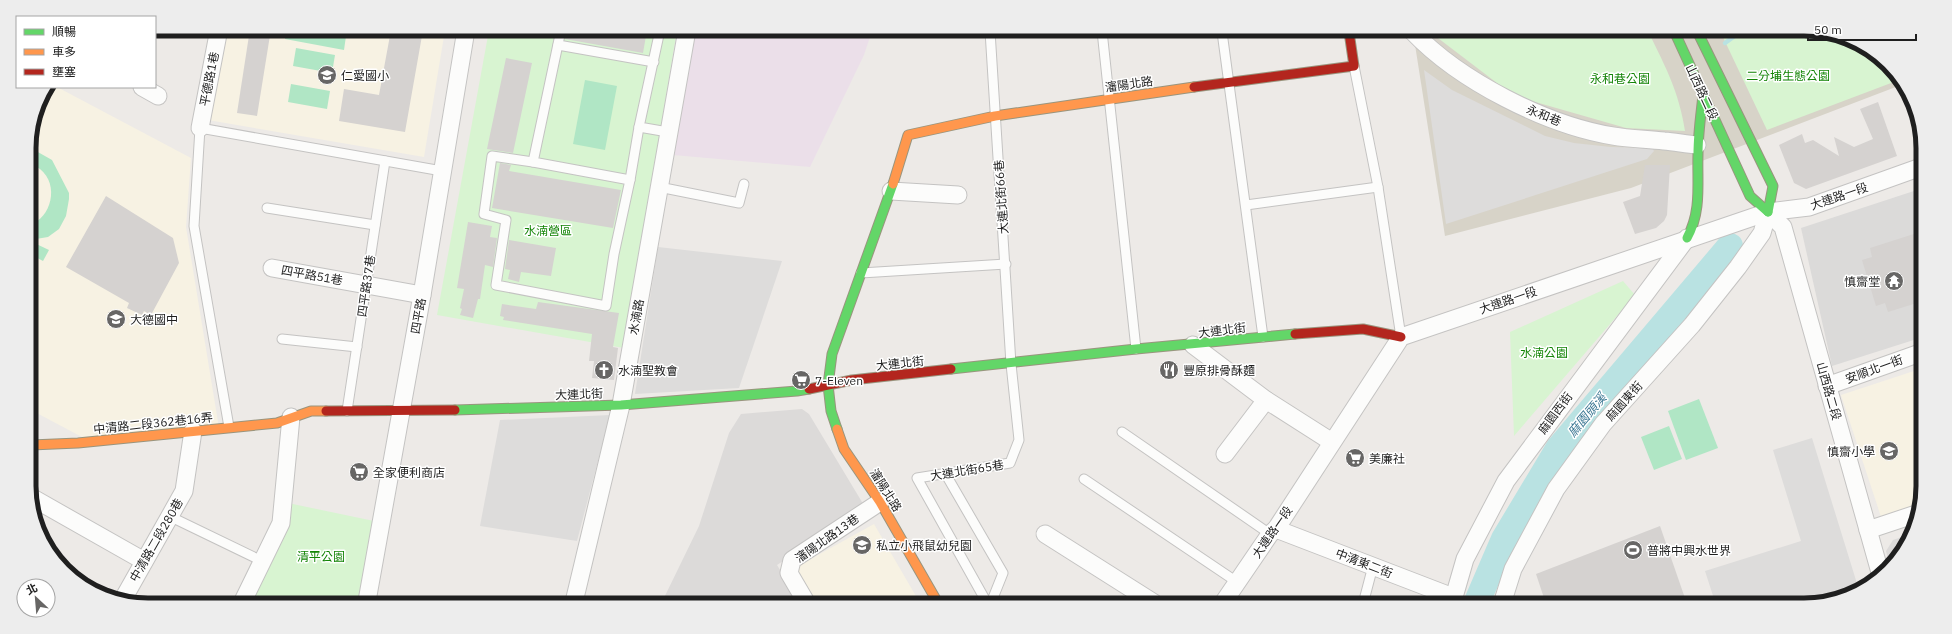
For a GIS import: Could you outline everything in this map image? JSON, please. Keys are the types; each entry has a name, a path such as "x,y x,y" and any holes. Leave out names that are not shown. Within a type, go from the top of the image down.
{"street":[{"name":"平德路1巷","path":"200,128 218,36"},
{"name":"四平路","path":"368,598 422,295 465,36"},
{"name":"水湳路","path":"575,598 622,405 668,132 686,36"},
{"path":"1350,36 1354,66"},
{"name":"永和巷","path":"1417,36 1428,48 1482,85 1519,105 1561,123 1612,136 1697,145"},
{"name":"山西路二段","path":"1676,36 1748,191 1783,227 1878,569"},
{"name":"山西路二段","path":"1699,36 1772,186 1768,212"},
{"name":"瀋陽北路","path":"935,598 880,502 844,449 831,411 828,385 832,354 860,273 891,191 908,135 996,116 1227,82 1354,66"},
{"path":"144,88 158,96"},
{"path":"1687,238 1692,232 1698,200 1697,145 1703,95"},
{"name":"大連路一段","path":"1226,598 1273,532 1401,337 1687,238 1768,212 1809,207 1916,168"},
{"path":"891,191 958,195"},
{"name":"麻園東街","path":"1504,598 1513,569 1556,489 1603,424 1692,325 1738,267 1762,233 1768,212"},
{"name":"麻園西街","path":"1453,598 1465,560 1506,481 1687,238"},
{"name":"四平路51巷","path":"272,268 422,295"},
{"name":"大連北街","path":"400,412 622,405 798,391 852,380 1011,364 1136,349 1363,329 1401,337"},
{"path":"1193,345 1266,400 1332,442"},
{"name":"安順北一街","path":"1828,386 1916,354"},
{"path":"1225,454 1266,400"},
{"path":"244,598 281,523 284,420 311,411 400,412"},
{"name":"中清路二段362巷16弄","path":"36,446 78,443 284,420"},
{"name":"中清路二段280巷","path":"125,595 184,491 193,431"},
{"path":"37,500 144,561"},
{"name":"瀋陽北路13巷","path":"804,598 789,573 792,560 880,502"},
{"path":"1868,530 1912,515"},
{"name":"中清東二街","path":"1273,532 1373,566 1445,598"},
{"path":"1045,534 1146,598"}],"lane":[{"path":"533,162 560,36"},
{"path":"630,180 492,156 484,214 506,220 496,285 606,306 614,254 630,180 639,127 659,36"},
{"name":"大連北街66巷","path":"990,36 1006,264 1011,364"},
{"path":"1102,36 1108,100 1136,349"},
{"path":"1222,36 1227,82 1246,205 1263,337"},
{"path":"558,45 654,62"},
{"path":"1354,66 1378,187 1401,337"},
{"path":"639,127 668,132"},
{"path":"229,427 194,226 200,128 442,171"},
{"name":"四平路37巷","path":"348,411 385,161"},
{"path":"659,187 740,203 744,184"},
{"path":"1246,205 1378,187"},
{"path":"267,208 375,225"},
{"path":"860,273 1006,264"},
{"path":"282,339 357,347"},
{"name":"大連北街65巷","path":"985,598 917,478 1010,463 1019,440 1011,364"},
{"name":"中清東二街","path":"1122,432 1273,532"},
{"path":"946,473 1003,574 993,598"},
{"path":"1084,479 1237,582"},
{"path":"169,516 262,561"},
{"path":"1365,598 1373,566"}],"shaded area":[{"name":"仁愛國小","path":"225,36 444,36 424,157 208,120"},
{"path":"695,36 870,36 864,55 810,167 673,155"},
{"path":"1414,36 1818,37 1833,40 1860,51 1878,64 1897,86 1631,188 1445,236"},
{"path":"1424,70 1452,90 1545,136 1574,143 1611,147 1652,148 1654,151 1647,159 1446,224"},
{"name":"大德國中","path":"54,88 59,88 191,158 186,227 219,428 82,437 36,413 36,141 40,119"},
{"name":"慎齋堂","path":"1916,190 1916,339 1832,366 1801,228"},
{"path":"658,247 782,261 739,388 635,394"},
{"name":"慎齋小學","path":"1916,370 1916,486 1913,510 1882,520 1841,395"},
{"path":"802,409 809,414 865,507 777,565 798,598 664,598 699,526 729,433 741,414"},
{"path":"610,415 577,541 480,526 500,420"},
{"path":"1812,438 1857,584 1840,592 1811,598 1714,598 1705,571 1801,541 1773,450"},
{"name":"私立小飛鼠幼兒園","path":"874,524 917,598 813,598 797,573 800,565"},
{"path":"1903,537 1888,560 1886,551 1893,540"}],"green space":[{"path":"285,36 346,36 344,50 285,39"},
{"name":"水湳營區","path":"488,36 676,36 624,348 437,315"},
{"name":"永和巷公園","path":"1435,36 1650,36 1675,92 1685,131 1626,128 1514,96"},
{"name":"二分埔生態公園","path":"1722,36 1804,36 1833,40 1847,45 1866,55 1878,64 1894,82 1767,130"},
{"path":"296,48 335,55 332,73 293,66"},
{"path":"585,80 617,86 605,150 573,144"},
{"path":"291,84 330,91 327,109 288,102"},
{"path":"36,151 52,160 69,193 69,199 66,216 59,229 48,237 36,239 36,222 43,216 48,208 51,192 50,184 40,169 36,167"},
{"path":"36,244 49,250 43,261 36,257"},
{"name":"水湳公園","path":"1623,281 1635,295 1514,436 1510,332"},
{"path":"1699,399 1718,448 1686,460 1668,411"},
{"path":"1669,426 1682,459 1654,470 1641,437"},
{"name":"清平公園","path":"288,503 374,521 359,598 251,598"}],"building":[{"path":"249,36 270,36 257,116 237,113"},
{"path":"390,36 422,36 405,132 339,121 344,89 379,95"},
{"path":"566,36 646,36 643,53 565,39"},
{"path":"506,58 532,63 513,153 487,149"},
{"path":"1878,102 1897,156 1806,189 1794,183 1779,145 1802,134 1805,143 1813,140 1839,156 1834,137 1854,147 1873,139 1860,109"},
{"path":"500,163 511,165 509,171 621,190 613,228 492,208"},
{"path":"1645,165 1670,165 1667,215 1664,221 1656,228 1635,234 1623,202 1640,196"},
{"path":"106,196 173,238 179,263 151,315 144,311 142,315 127,308 129,303 66,267"},
{"path":"468,222 492,226 490,237 497,238 493,267 485,265 480,299 478,299 473,318 460,315 464,289 457,288"},
{"name":"慎齋堂","path":"1916,233 1916,303 1888,312 1885,303 1876,306 1862,260 1872,257 1870,248"},
{"path":"509,240 556,248 551,276 521,272 519,282 508,279 510,270 505,269"},
{"path":"538,302 619,313 613,347 618,348 614,380 592,378 594,361 589,361 592,334 503,320 504,317 500,316 502,304 536,309"},
{"name":"普將中興水世界","path":"1660,526 1685,598 1544,598 1536,574"}],"waterway":[{"path":"1725,43 1735,36"},
{"name":"麻園頭溪","path":"1479,598 1504,539 1558,449 1730,246"}],"traffic: fast":[{"path":"1676,36 1750,196 1768,212"},
{"path":"1699,36 1773,186 1768,212"},
{"path":"1687,238 1692,228 1697,207 1698,139 1703,95"},
{"path":"837,429 831,411 828,385 832,354 893,184"},
{"path":"951,369 1295,334"},
{"path":"455,410 621,405 809,389"}],"traffic: slow":[{"path":"893,184 908,135 995,116 1194,87"},
{"path":"36,445 78,443 277,423 311,411 326,411"},
{"path":"837,429 844,449 880,502 935,598"}],"traffic: jam":[{"path":"1194,87 1354,66 1350,36"},
{"path":"1295,334 1363,329 1401,337"},
{"path":"809,389 852,380 951,369"},
{"path":"326,411 455,410"}],"place":[{"name":"仁愛國小","path":"327,75"},
{"name":"慎齋堂","path":"1894,281"},
{"name":"大德國中","path":"116,319"},
{"name":"水湳聖教會","path":"604,370"},
{"name":"豐原排骨酥麵","path":"1169,370"},
{"name":"7-Eleven","path":"801,380"},
{"name":"慎齋小學","path":"1889,451"},
{"name":"美廉社","path":"1355,458"},
{"name":"全家便利商店","path":"359,472"},
{"name":"私立小飛鼠幼兒園","path":"862,545"},
{"name":"普將中興水世界","path":"1633,550"}]}
